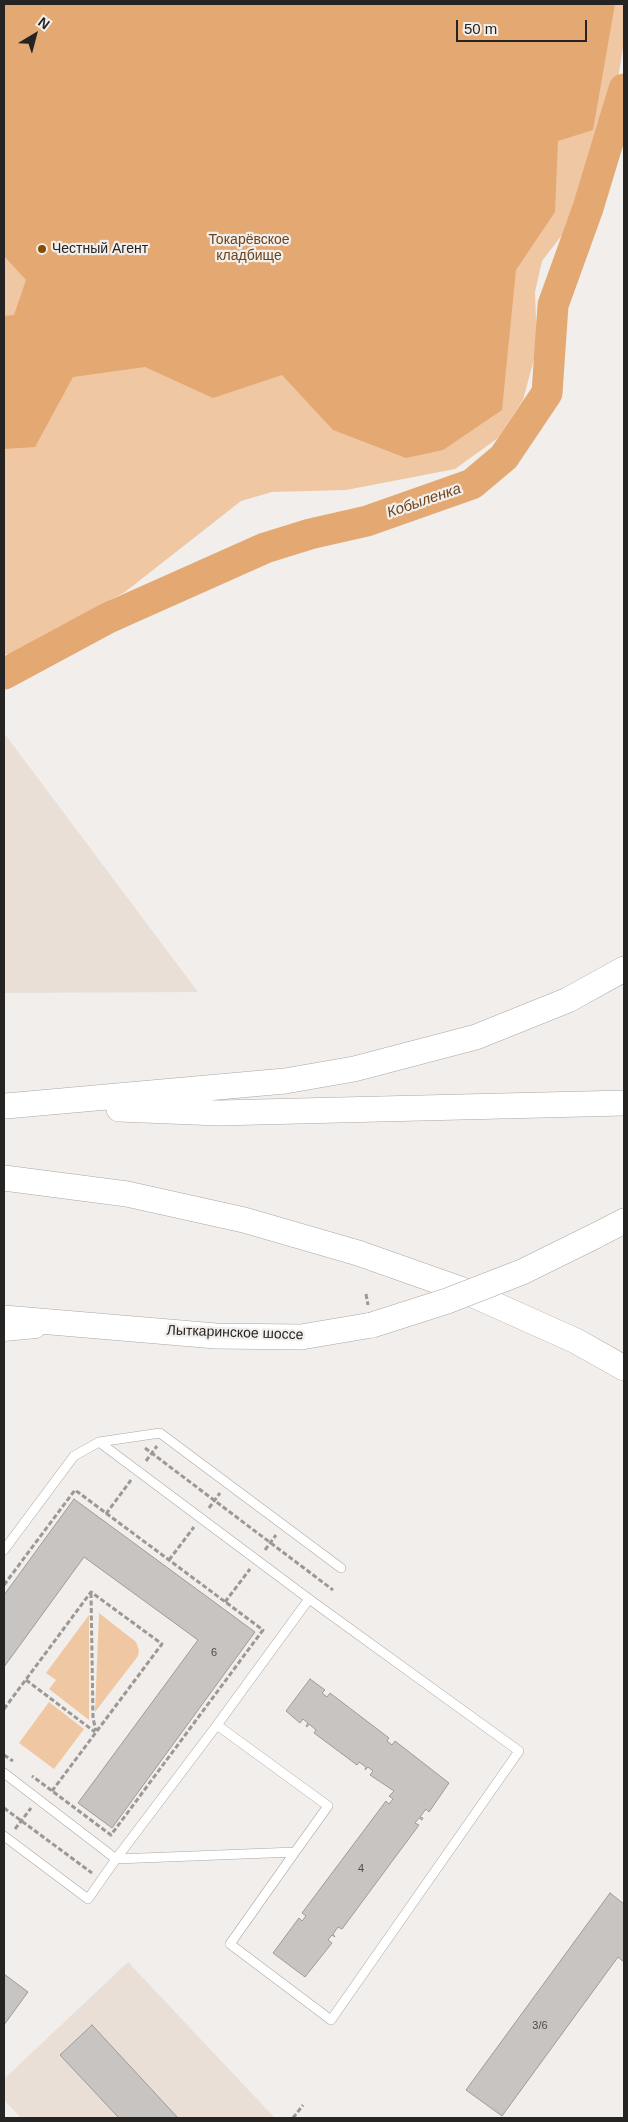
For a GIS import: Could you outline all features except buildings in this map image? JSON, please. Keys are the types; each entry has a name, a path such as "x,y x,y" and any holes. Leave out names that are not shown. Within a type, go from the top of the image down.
{"main road":[{"path":"5,1106 285,1081 354,1069 476,1037 568,1000 624,968"},
{"path":"5,1106 218,1113 624,1103"},
{"path":"4,1178 126,1194 244,1220 358,1253 460,1289 576,1341 624,1368"},
{"name":"Лыткаринское шоссе","path":"4,1318 216,1336 301,1337 372,1325 447,1301 514,1275 624,1220"}],"street":[{"path":"4,1332 73,1324"}],"lane":[{"path":"4,1550 74,1456 99,1442 160,1433 341,1568"},
{"path":"99,1442 308,1599 519,1751 331,2020 230,1944 328,1806 217,1724"},
{"path":"6,1838 88,1899 308,1599"},
{"path":"4,1773 116,1859 296,1852"}],"path":[{"path":"131,1437 333,1590"},
{"path":"4,1585 75,1490 263,1630 111,1835 24,1770"},
{"path":"92,1592 93,1718 96,1732"},
{"path":"4,1709 92,1592"},
{"path":"6,1838 32,1806 43,1803 162,1644 92,1592"},
{"path":"26,1680 96,1732"},
{"path":"4,1755 18,1765"},
{"path":"4,1808 101,1880"},
{"path":"293,2118 303,2104"}],"shaded area":[{"path":"4,733 198,992 4,993"},
{"path":"128,1962 274,2117 21,2118 4,2100 4,2079"}],"green space":[{"name":"Токарёвское кладбище","path":"4,4 624,4 624,42 610,127 579,213 542,261 535,292 537,348 523,400 498,438 455,469 346,490 272,492 241,501 125,592 17,652 4,655"},
{"name":"Токарёвское кладбище","path":"4,4 615,4 593,130 558,141 555,212 516,270 502,410 443,450 406,458 333,430 282,375 213,398 145,367 73,377 35,447 4,449 4,316 14,315 26,280 4,256"},
{"path":"99,1613 136,1642 139,1650 138,1656 95,1712"},
{"path":"89,1615 89,1720 49,1689 56,1680 46,1673"},
{"path":"49,1702 84,1729 54,1769 19,1743"}],"waterway":[{"name":"Кобыленка","path":"4,674 108,618 265,548 310,534 367,521 472,484 504,457 547,393 553,305 588,208 624,89"}],"place":[{"name":"Честный Агент","path":"42,249"}]}
